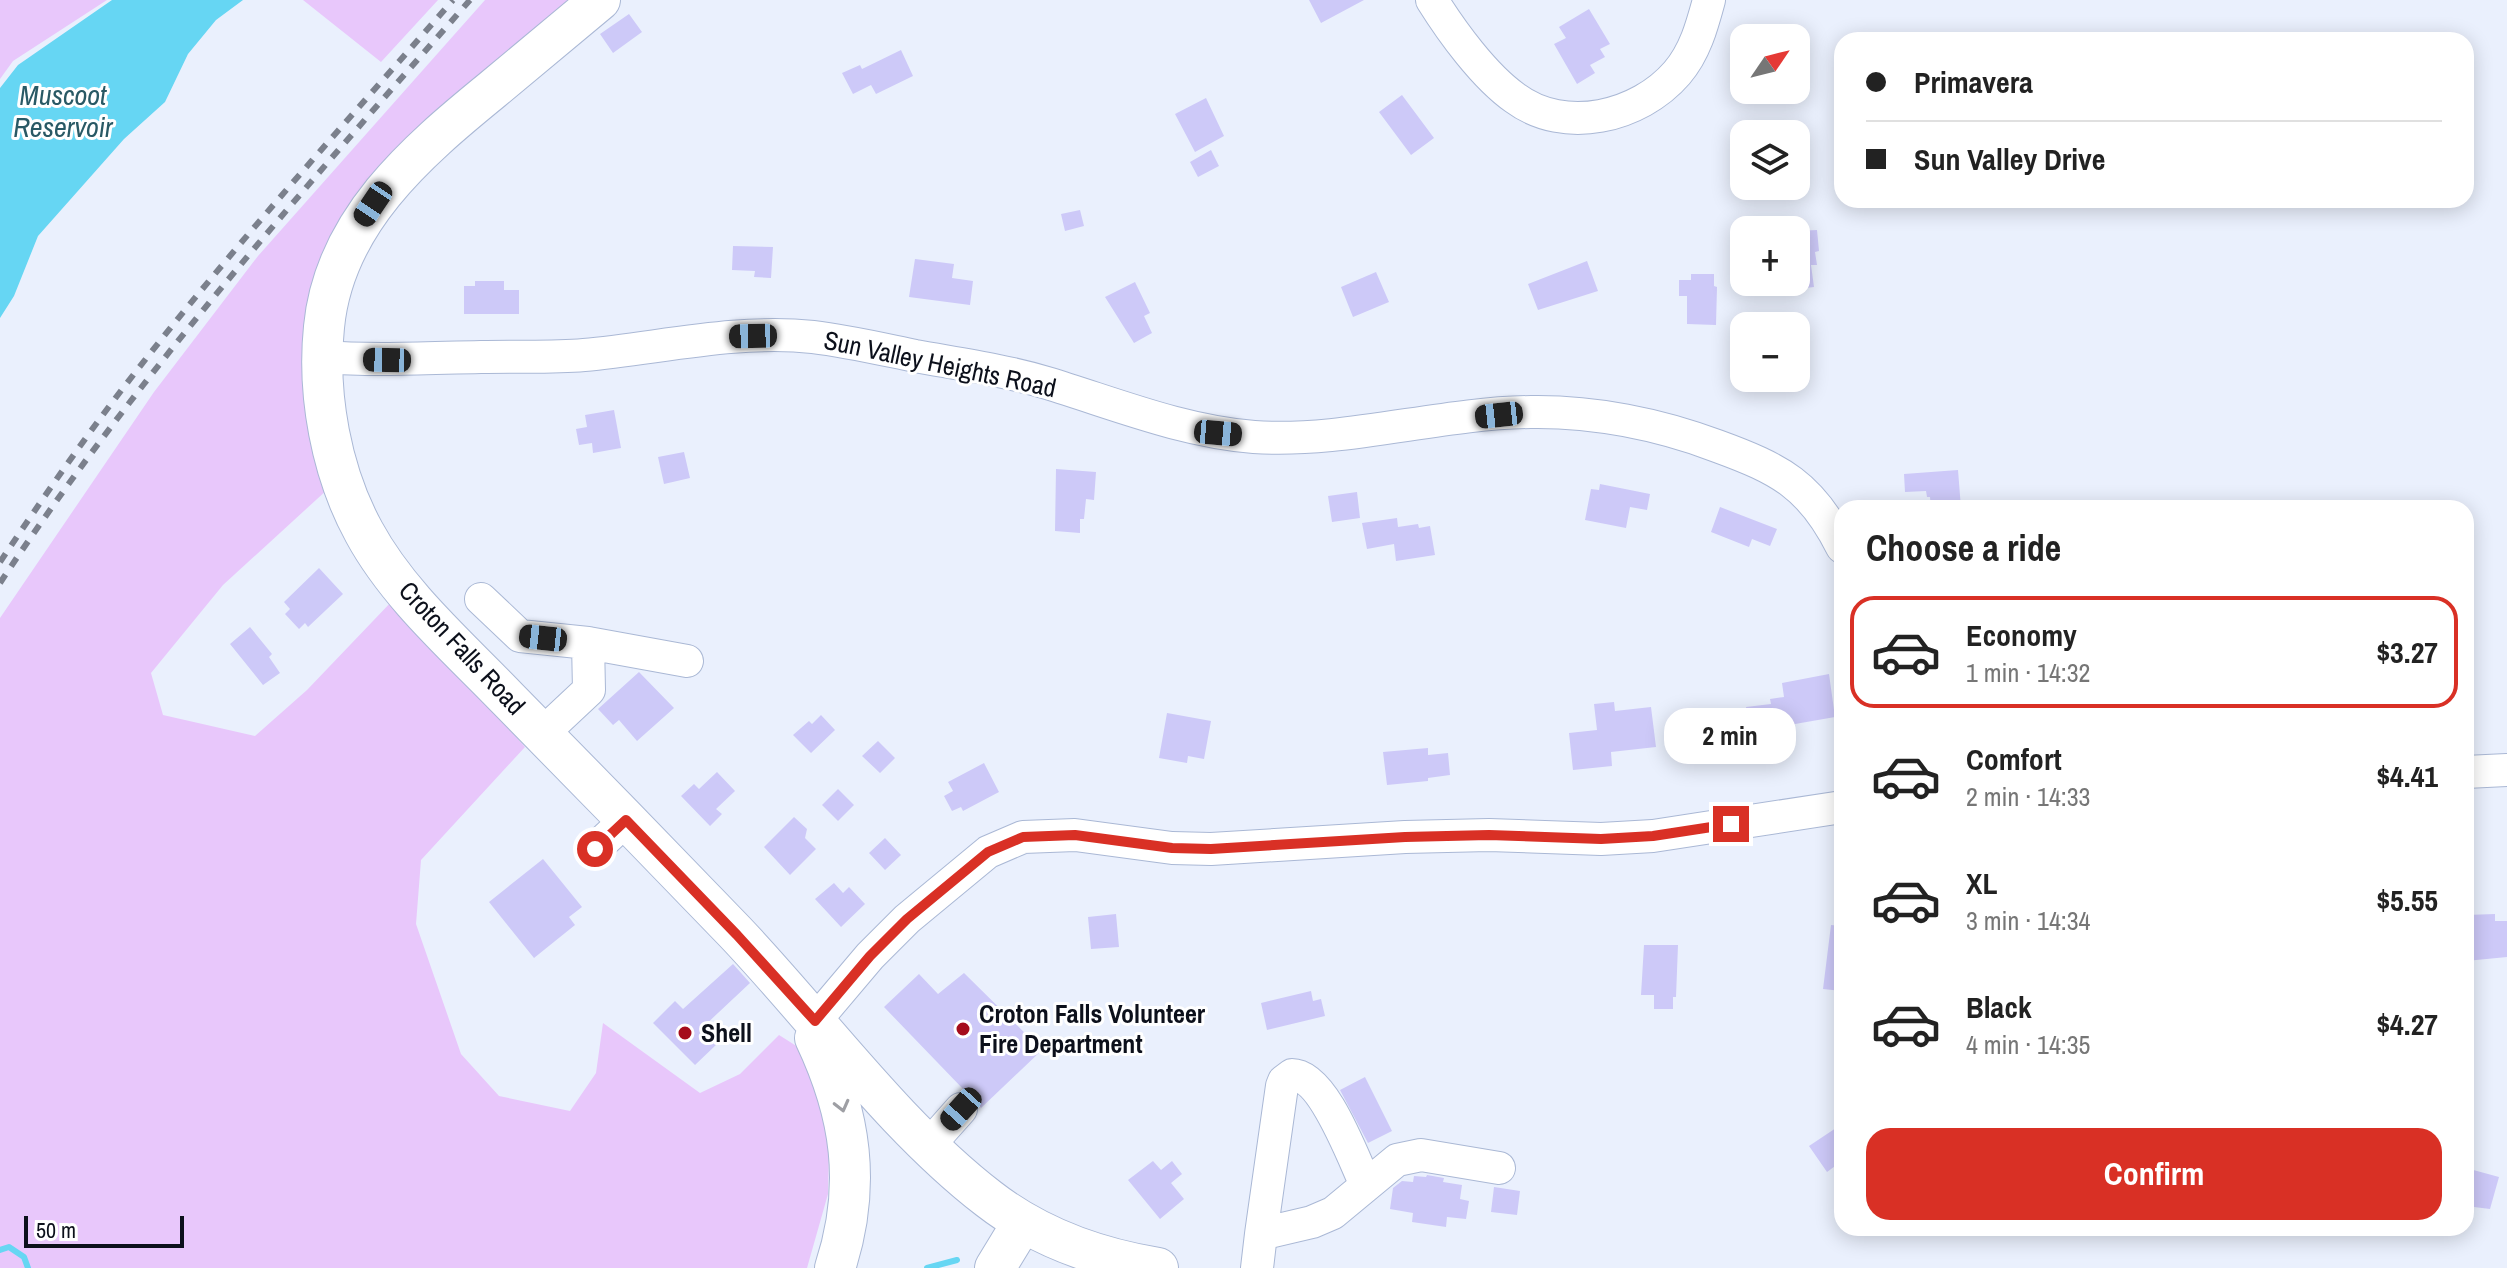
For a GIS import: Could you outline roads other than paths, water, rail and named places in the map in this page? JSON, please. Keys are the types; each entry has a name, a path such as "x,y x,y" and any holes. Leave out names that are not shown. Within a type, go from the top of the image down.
{"main road":[{"name":"Croton Falls Road","path":"600,0 452,122 396,176 373,204 340,259 330,290 322,357 329,429 337,465 363,532 382,561 434,623 784,986 929,1145 989,1199 1023,1222 1112,1263 1158,1268"},
{"path":"784,986 833,1075 844,1111 850,1149 850,1184 848,1216 835,1268"},
{"path":"995,1268 1023,1222"}],"street":[{"path":"1432,0 1467,48 1516,99 1537,110 1590,118 1638,104 1669,81 1693,50 1709,0"},
{"name":"Sun Valley Heights Road","path":"322,357 387,360 544,357 733,336 813,337 996,370 1044,382 1169,423 1228,434 1313,436 1527,412 1574,412 1670,430 1762,464 1807,492 1834,532"},
{"path":"481,599 520,636 588,643 687,661"},
{"path":"542,734 589,690 588,643"},
{"path":"2474,772 2507,770"},
{"path":"815,1021 870,956 907,919 988,852 1023,837 1075,835 1172,848 1211,849 1405,837 1489,835 1601,839 1653,836 1834,808"},
{"path":"595,849 626,820"},
{"path":"1257,1268 1282,1086 1292,1075 1308,1078 1323,1096 1366,1185"},
{"path":"929,1145 961,1109"},
{"path":"1261,1234 1312,1222 1333,1213 1397,1160 1421,1155 1499,1168"}],"water":[{"name":"Muscoot Reservoir","path":"112,0 243,0 216,20 188,54 165,102 124,139 38,236 14,296 0,318 0,88 18,65"}],"waterway":[{"path":"0,1250 9,1247 24,1257 28,1268"},
{"path":"927,1268 957,1260"}],"railway":[{"path":"0,562 94,427 166,334 287,189 453,0"},
{"path":"0,583 108,430 166,356 285,212 470,0"}],"place":[{"name":"Croton Falls Volunteer Fire Department","path":"963,1029"},
{"name":"Shell","path":"685,1033"}]}
